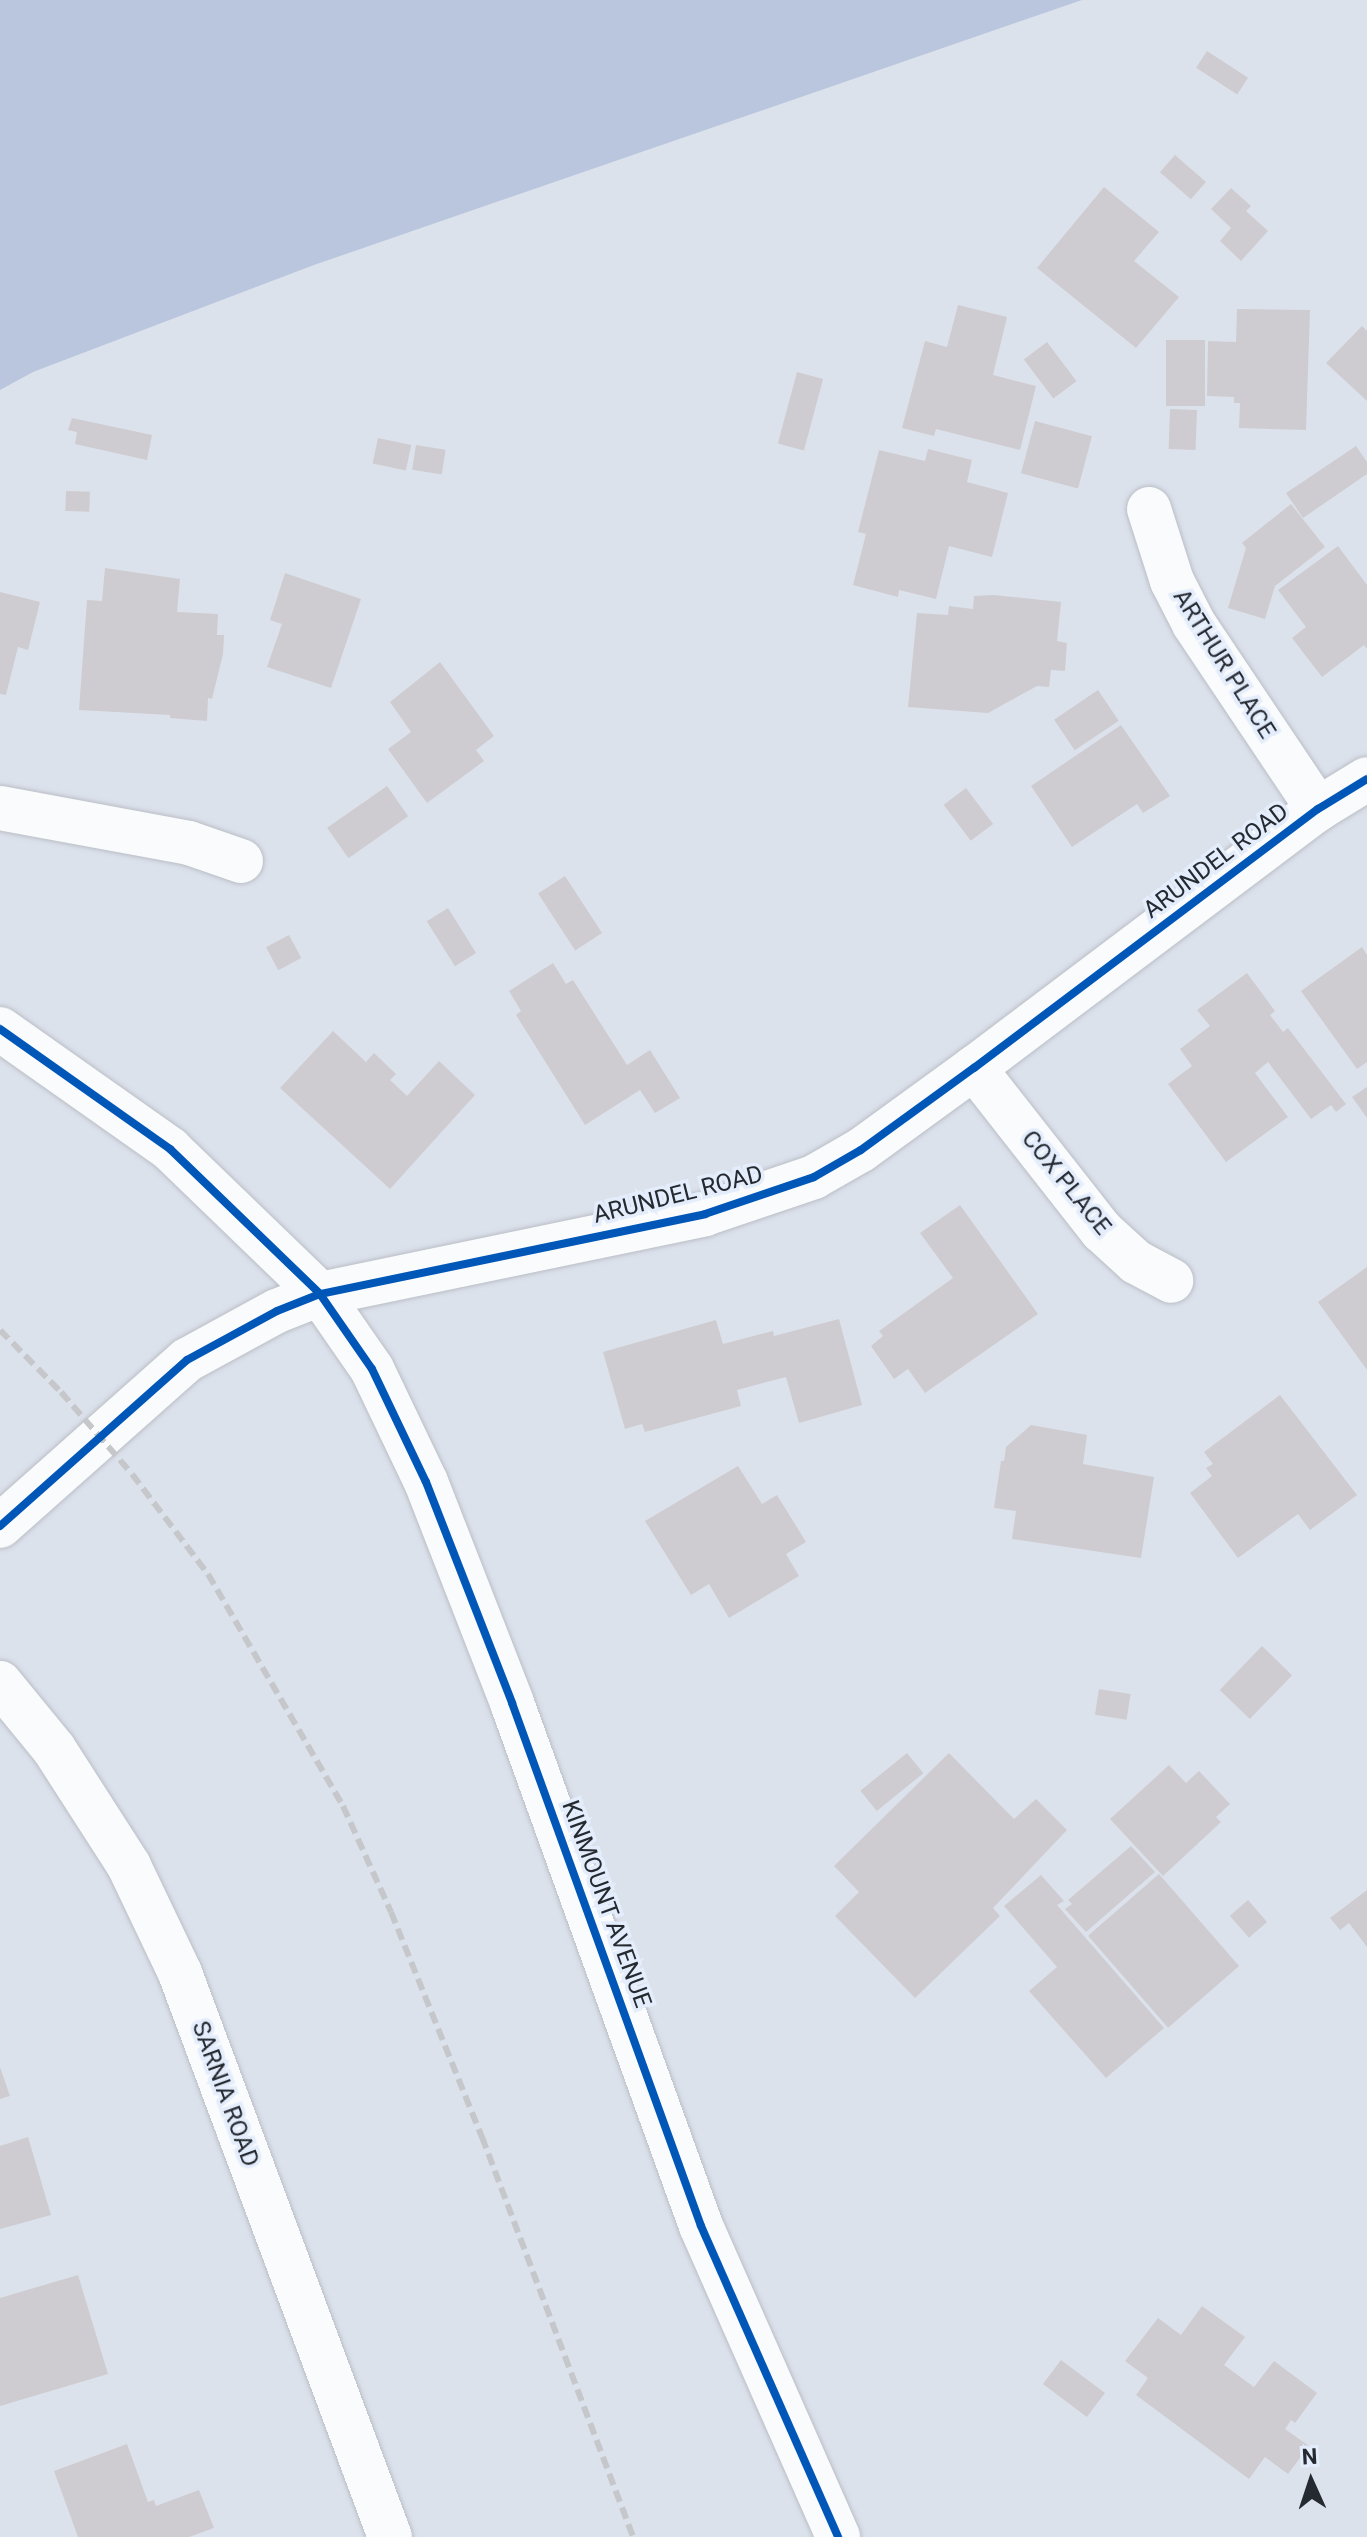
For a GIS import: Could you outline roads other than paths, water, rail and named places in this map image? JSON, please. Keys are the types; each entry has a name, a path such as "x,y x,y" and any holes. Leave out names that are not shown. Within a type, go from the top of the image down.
{"street":[{"name":"ARTHUR PLACE","path":"1149,509 1172,581 1194,624 1318,809"},
{"name":"ARUNDEL ROAD","path":"0,1526 187,1360 229,1334 320,1294 705,1214 814,1177 861,1150 1318,809 1367,779"},
{"path":"0,808 189,843 241,861"},
{"name":"KINMOUNT AVENUE","path":"0,1029 170,1149 320,1294 372,1369 426,1482 512,1703 701,2226 838,2537"},
{"name":"COX PLACE","path":"974,1068 1102,1231 1136,1262 1171,1281"},
{"name":"SARNIA ROAD","path":"0,1683 54,1749 129,1866 180,1973 390,2537"}],"railway":[{"path":"0,1330 61,1392 132,1474 208,1574 343,1806 391,1912 482,2137 633,2537"}]}
